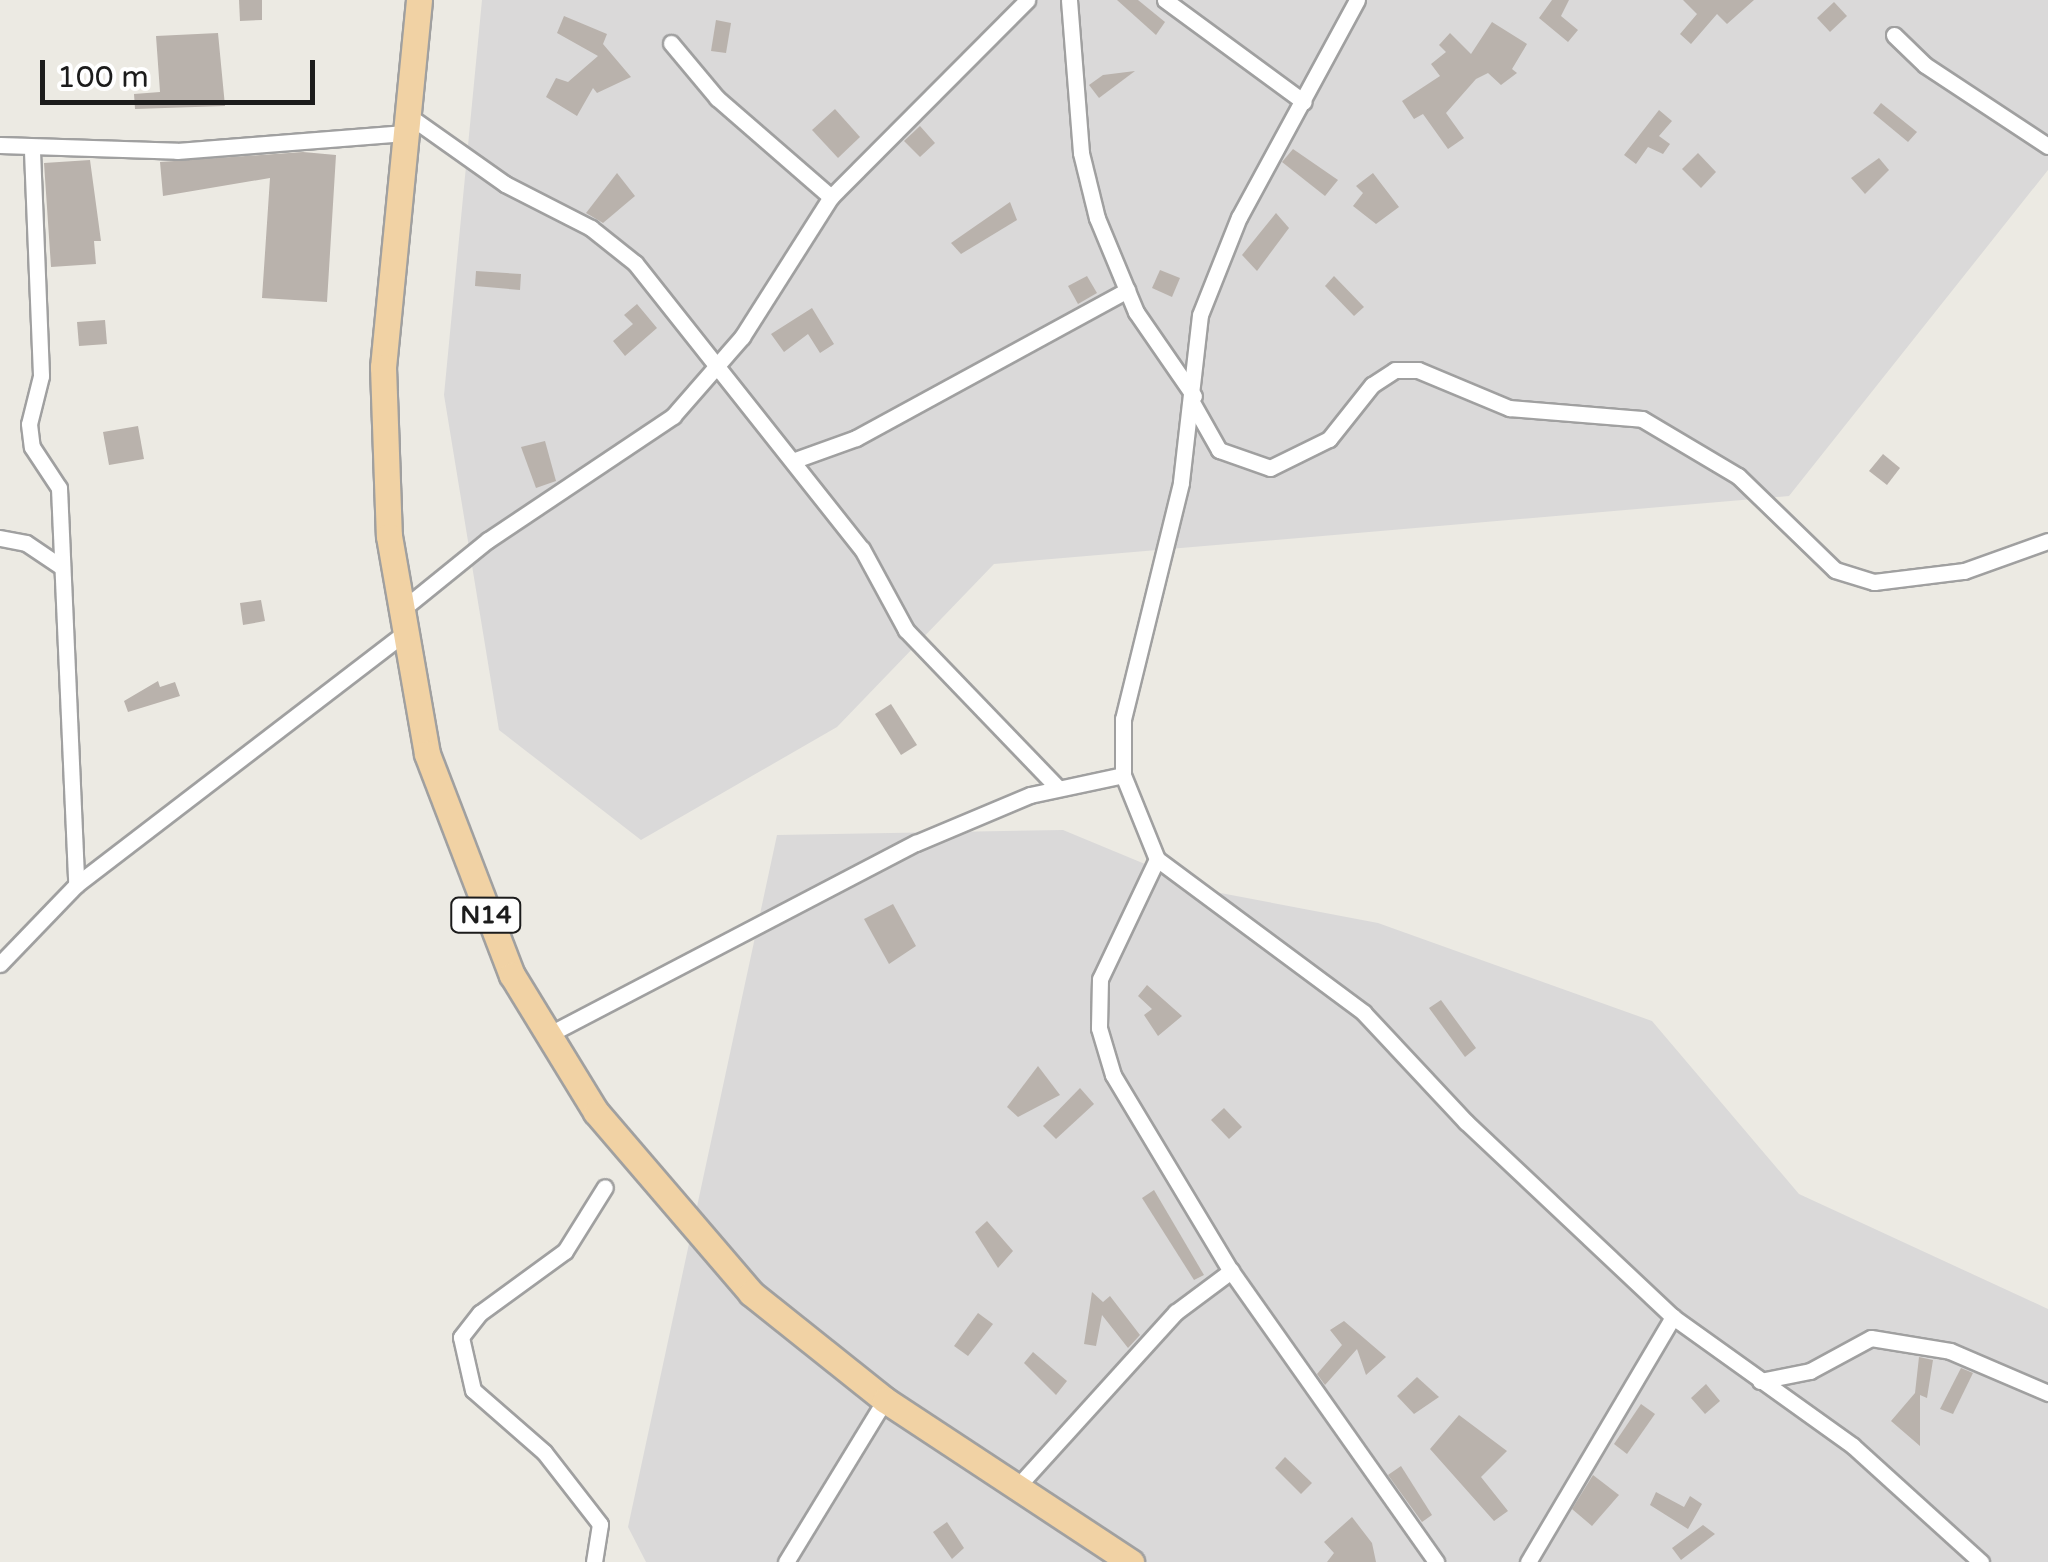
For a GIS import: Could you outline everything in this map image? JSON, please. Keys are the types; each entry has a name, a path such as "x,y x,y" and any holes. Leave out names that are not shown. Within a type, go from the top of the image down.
{"main road":[{"name":"N14","path":"420,0 383,367 399,625 459,854 548,1035 596,1112 740,1280 885,1400 1131,1562"}],"street":[{"path":"0,964 76,886 399,625 488,540 674,416 718,369 831,197 1027,0"},
{"path":"1069,0 1081,154 1127,290 1219,450 1270,468 1329,440 1384,377 1418,370 1509,408 1642,419 1738,476 1835,570 1874,582 1964,571 2048,542"},
{"path":"1165,0 1304,102"},
{"path":"1357,0 1239,218 1200,315 1193,400 1156,603 1122,719 1122,775 1157,859 1364,1013 1466,1122 1673,1316 1853,1446 1981,1562"},
{"path":"1894,35 1925,66 2048,146"},
{"path":"671,43 718,98 831,197"},
{"path":"0,145 32,150 177,151 408,124 620,251 795,460 862,549 906,630 1058,788"},
{"path":"32,150 41,376 29,424 32,447 59,488 59,565 76,886"},
{"path":"795,460 856,438 1127,290"},
{"path":"0,538 26,543 59,565"},
{"path":"548,1035 916,842 1058,788 1122,775"},
{"path":"1157,859 1100,979 1099,1028 1114,1075 1231,1271 1436,1562"},
{"path":"594,1562 600,1524 544,1452 473,1390 462,1337 480,1313 565,1251 605,1188"},
{"path":"1018,1486 1176,1312 1231,1271"},
{"path":"1528,1562 1673,1316"},
{"path":"1760,1381 1810,1371 1871,1338 1950,1352 2048,1393"},
{"path":"786,1562 885,1400"}],"shaded area":[{"path":"482,0 2048,0 2048,170 1789,496 994,564 837,727 641,840 499,730 444,395"},
{"path":"1063,830 1210,891 1378,923 1652,1021 1799,1194 2048,1309 2048,1562 646,1562 628,1527 777,835"}],"building":[{"path":"239,0 262,0 262,20 240,21"},
{"path":"1117,0 1138,0 1165,22 1156,35"},
{"path":"1552,0 1569,0 1561,16 1578,30 1568,42 1539,18"},
{"path":"1683,0 1754,0 1727,24 1717,14 1691,44 1680,34 1697,14"},
{"path":"1834,2 1847,16 1830,32 1817,18"},
{"path":"564,16 607,34 603,44 631,77 597,93 593,88 577,116 546,97 556,78 568,82 598,56 557,33"},
{"path":"716,20 731,23 726,53 711,51"},
{"path":"1492,22 1527,44 1512,69 1517,73 1501,85 1488,73 1476,79 1446,113 1464,138 1448,149 1423,114 1414,119 1402,101 1440,76 1431,64 1446,52 1439,45 1450,33 1471,54"},
{"path":"218,33 225,106 135,109 134,94 160,92 156,36"},
{"path":"1135,71 1099,98 1089,85 1103,75"},
{"path":"1881,103 1917,132 1908,142 1873,113"},
{"path":"835,109 860,137 838,158 812,130"},
{"path":"1659,110 1672,121 1659,136 1670,144 1663,154 1648,147 1636,164 1624,155"},
{"path":"920,126 935,143 920,157 904,141"},
{"path":"1293,149 1338,180 1325,196 1282,162"},
{"path":"303,152 336,155 327,302 262,298 270,178 163,196 160,162"},
{"path":"1698,153 1716,172 1701,188 1682,169"},
{"path":"1879,158 1889,170 1865,194 1851,178"},
{"path":"90,160 101,241 94,241 96,264 51,267 44,163"},
{"path":"617,173 635,196 603,223 586,213"},
{"path":"1373,173 1399,207 1376,224 1353,206 1363,193 1356,186"},
{"path":"1010,202 1017,220 961,254 951,243"},
{"path":"1276,213 1289,228 1257,271 1242,255"},
{"path":"1160,270 1180,278 1172,297 1152,288"},
{"path":"476,271 521,274 520,290 475,286"},
{"path":"1087,276 1097,293 1078,304 1068,286"},
{"path":"1334,276 1364,307 1354,316 1325,286"},
{"path":"637,304 657,328 625,356 613,341 633,324 624,315"},
{"path":"812,308 834,344 820,353 808,334 784,352 771,334"},
{"path":"105,320 107,344 79,346 77,322"},
{"path":"138,426 144,459 109,465 103,432"},
{"path":"545,441 556,481 536,488 521,447"},
{"path":"1883,454 1900,468 1887,485 1869,471"},
{"path":"261,600 265,621 243,625 240,603"},
{"path":"158,681 160,687 175,682 180,696 128,712 124,701"},
{"path":"891,704 917,745 901,755 875,714"},
{"path":"893,904 916,946 889,964 864,919"},
{"path":"1147,985 1182,1016 1158,1036 1144,1015 1152,1009 1138,996"},
{"path":"1441,1000 1476,1048 1465,1057 1429,1008"},
{"path":"1038,1066 1060,1095 1018,1117 1007,1107"},
{"path":"1080,1088 1094,1104 1056,1139 1043,1126"},
{"path":"1224,1108 1242,1127 1229,1139 1211,1120"},
{"path":"1154,1190 1204,1275 1194,1280 1142,1198"},
{"path":"987,1221 1013,1251 998,1268 975,1232"},
{"path":"1092,1292 1103,1302 1110,1296 1140,1335 1128,1348 1102,1315 1096,1346 1084,1344"},
{"path":"978,1313 993,1324 968,1356 954,1346"},
{"path":"1344,1321 1386,1357 1366,1375 1357,1349 1325,1385 1317,1374 1342,1345 1330,1330"},
{"path":"1033,1352 1067,1381 1056,1395 1024,1363"},
{"path":"1919,1357 1933,1360 1927,1398 1920,1395 1920,1446 1891,1421 1915,1393"},
{"path":"1961,1368 1973,1373 1953,1414 1940,1409"},
{"path":"1417,1377 1439,1397 1414,1414 1397,1396"},
{"path":"1706,1384 1720,1401 1705,1414 1691,1398"},
{"path":"1641,1404 1655,1414 1627,1454 1614,1444"},
{"path":"1459,1415 1507,1451 1481,1477 1508,1511 1494,1521 1430,1449"},
{"path":"1285,1457 1312,1483 1301,1494 1275,1468"},
{"path":"1401,1466 1432,1515 1422,1522 1388,1475"},
{"path":"1593,1475 1619,1495 1592,1526 1572,1509"},
{"path":"1656,1492 1684,1507 1690,1496 1702,1504 1688,1529 1650,1505"},
{"path":"1352,1517 1372,1543 1376,1562 1327,1562 1334,1553 1324,1542"},
{"path":"947,1522 964,1548 952,1559 933,1532"},
{"path":"1703,1525 1715,1534 1681,1560 1672,1548"}]}
